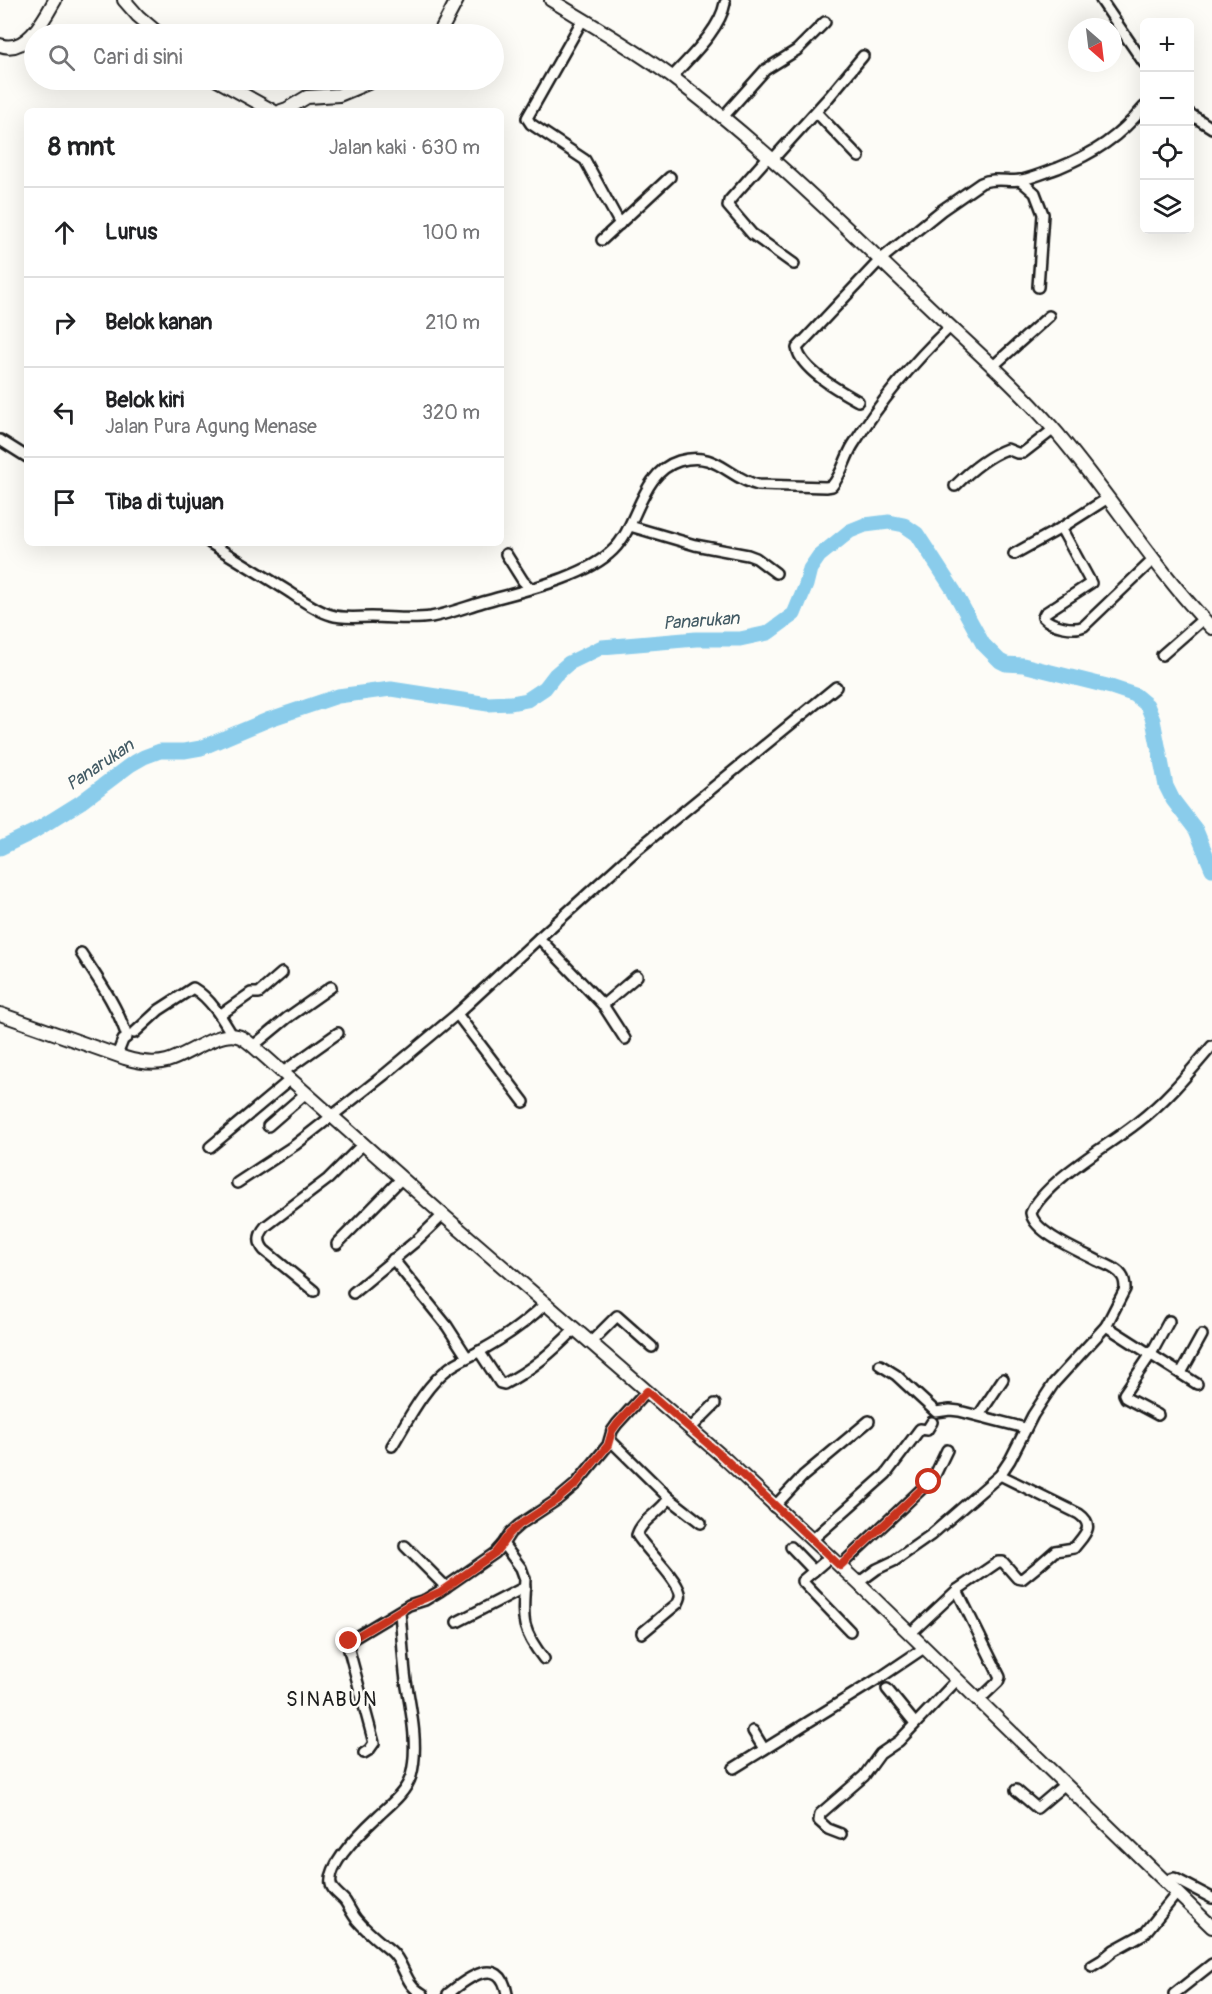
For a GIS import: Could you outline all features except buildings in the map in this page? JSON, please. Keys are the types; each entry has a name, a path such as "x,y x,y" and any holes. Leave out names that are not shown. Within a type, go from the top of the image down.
{"street":[{"path":"41,24 55,0"},
{"path":"124,0 146,24"},
{"path":"444,24 457,0"},
{"path":"551,0 632,49 672,77 771,157 1054,429 1183,598 1208,623 1162,655"},
{"path":"1101,0 1140,57"},
{"path":"672,77 713,29 722,15 725,3"},
{"path":"583,19 527,119 585,160 620,225"},
{"path":"723,117 765,70 797,50 825,22"},
{"path":"0,45 10,47 24,40"},
{"path":"794,264 752,234 728,206 729,201 816,111 863,56"},
{"path":"235,90 268,108"},
{"path":"289,108 307,97 339,95 351,90"},
{"path":"816,111 859,157"},
{"path":"858,401 819,376 799,355 797,348 880,260 942,210 981,183 988,180 1020,180 1078,160 1100,149 1120,133 1140,111"},
{"path":"1194,117 1212,128"},
{"path":"603,240 670,177"},
{"path":"1020,180 1035,193 1043,214 1038,288"},
{"path":"992,367 1049,316"},
{"path":"215,546 322,612 334,616 432,617 530,588 579,572 616,547 658,474 668,465 682,460 710,461 758,485 832,486 853,446 886,399 926,350 950,327"},
{"path":"955,486 965,476 1000,452 1007,449 1023,453 1054,429"},
{"path":"0,440 24,455"},
{"path":"1014,554 1108,498"},
{"path":"630,526 695,545 748,555 776,573"},
{"path":"1061,528 1091,582 1089,586 1066,598 1045,613 1043,617 1048,622 1077,628 1084,626 1154,560"},
{"path":"506,554 530,588"},
{"path":"237,1183 295,1145 457,1014 633,853 836,687"},
{"path":"540,938 603,1005 625,1039"},
{"path":"81,953 109,996 127,1037 123,1040 117,1055"},
{"path":"220,1015 251,993 259,993 282,973"},
{"path":"603,1005 637,976"},
{"path":"253,1046 287,1018 331,987"},
{"path":"134,1033 159,1010 193,988 203,995 220,1015 232,1035"},
{"path":"0,1014 141,1062 164,1062 218,1038 240,1036 401,1179 691,1428 858,1583 1212,1927"},
{"path":"457,1014 525,1102"},
{"path":"210,1147 287,1076 338,1033"},
{"path":"858,1583 931,1535 1000,1475 1025,1428 1054,1383 1106,1326 1125,1289 1122,1275 1044,1231 1032,1218 1031,1213 1045,1194 1073,1169 1159,1105 1212,1046"},
{"path":"268,1126 306,1093"},
{"path":"314,1291 264,1250 259,1242 260,1236 266,1226 328,1179 363,1145"},
{"path":"337,1244 401,1179"},
{"path":"353,1293 422,1236 443,1215"},
{"path":"393,1259 447,1326 467,1357"},
{"path":"392,1446 423,1396 440,1376 528,1320 546,1303"},
{"path":"591,1342 616,1316 652,1347"},
{"path":"1158,1415 1126,1398 1124,1394 1151,1354 1169,1321"},
{"path":"1106,1326 1197,1384"},
{"path":"479,1351 500,1383 504,1384 544,1360 575,1329"},
{"path":"1180,1373 1202,1335"},
{"path":"880,1365 896,1376 936,1412 950,1410 979,1415 1025,1428"},
{"path":"979,1415 1003,1379"},
{"path":"364,1753 374,1743 349,1641 409,1605 424,1600 446,1587 495,1553 519,1525 568,1492 601,1455 617,1424 647,1391"},
{"path":"691,1428 715,1404"},
{"path":"774,1507 803,1476 868,1421"},
{"path":"812,1540 875,1485 905,1451 920,1429 927,1430 932,1422"},
{"path":"610,1440 669,1498 701,1523"},
{"path":"850,1632 802,1581 814,1571 835,1562 929,1482 947,1450"},
{"path":"910,1634 957,1590 1000,1561 1017,1578 1024,1577 1055,1551 1074,1548 1088,1527 1088,1522 1079,1514 1000,1475"},
{"path":"642,1633 680,1598 680,1592 637,1535 640,1527 669,1498"},
{"path":"503,1544 521,1568 525,1579 524,1624 530,1642 544,1659"},
{"path":"405,1546 446,1587"},
{"path":"791,1547 814,1571"},
{"path":"457,1622 525,1587"},
{"path":"957,1590 1000,1677 999,1682 978,1701"},
{"path":"400,1612 414,1737 410,1777 393,1802 371,1822 337,1861 330,1881 333,1890 342,1897 356,1918 395,1955 409,1982 423,1994"},
{"path":"734,1768 881,1677 924,1647"},
{"path":"841,1834 828,1829 819,1821 820,1814 864,1776 880,1754 899,1741 914,1722 957,1680"},
{"path":"887,1689 914,1722"},
{"path":"753,1731 764,1749"},
{"path":"1016,1790 1037,1808 1064,1785"},
{"path":"1166,1883 1174,1878 1212,1898"},
{"path":"1092,1966 1114,1950 1145,1933 1177,1893"},
{"path":"1174,1994 1212,1964"},
{"path":"448,1994 460,1983 485,1972 495,1973 502,1980 507,1994"}],"waterway":[{"name":"Panarukan","path":"0,848 33,832 81,802 144,757 160,751 201,748 270,719 338,696 391,689 488,704 511,703 527,700 545,688 569,663 602,647 696,639 740,639 768,633 794,614 810,569 819,556 850,531 865,525 889,522 904,525 917,534 954,591 983,644 1000,661 1111,687 1135,695 1147,705 1153,720 1166,786 1173,800 1196,830 1212,869"}],"district":[{"name":"SINABUN","path":"332,1699"}],"route":[{"path":"349,1641 409,1605 440,1592 501,1548 506,1538 519,1525 568,1492 601,1455 608,1445 612,1431 623,1416 647,1391 723,1457 774,1507 840,1566 929,1482"}]}
